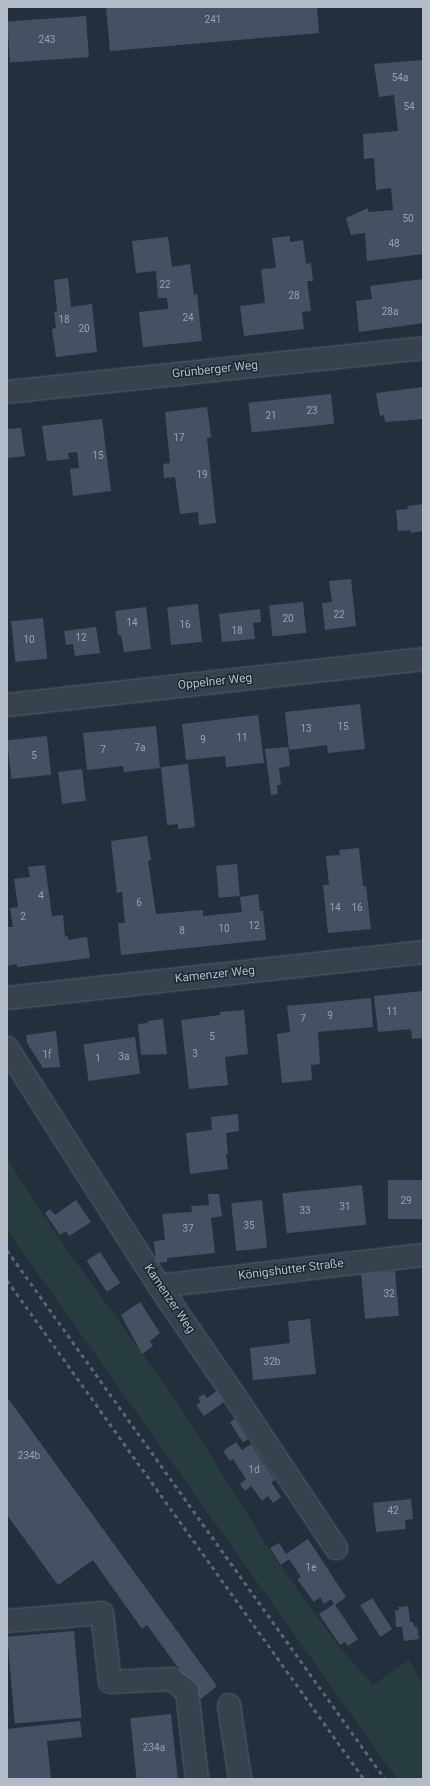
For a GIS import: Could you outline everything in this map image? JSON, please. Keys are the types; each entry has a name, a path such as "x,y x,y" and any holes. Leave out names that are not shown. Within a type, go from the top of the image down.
{"street":[{"name":"Grünberger Weg","path":"7,392 423,348"},
{"name":"Oppelner Weg","path":"7,705 423,659"},
{"name":"Kamenzer Weg","path":"7,998 423,952"},
{"name":"Kamenzer Weg","path":"7,1048 159,1286 234,1394 336,1548"},
{"name":"Königshütter Straße","path":"159,1286 423,1255"},
{"path":"7,1620 102,1613 110,1682 171,1679 187,1691 197,1779"},
{"path":"229,1705 240,1779"}],"green space":[{"path":"7,1158 53,1230 178,1403 273,1555 336,1643 373,1685 409,1660 423,1684 423,1779 397,1779 7,1230"}],"building":[{"path":"106,7 317,7 319,33 110,51"},
{"path":"86,16 89,57 10,62 7,22"},
{"path":"423,60 423,254 367,261 365,233 351,235 346,218 368,208 368,212 393,210 391,188 376,190 374,158 364,159 363,134 398,131 394,95 379,97 374,64"},
{"path":"290,236 290,242 303,240 306,264 311,263 313,281 307,281 311,311 302,312 304,329 244,336 240,306 265,303 261,269 276,268 272,238"},
{"path":"168,237 172,267 190,264 194,295 197,294 202,341 143,347 139,312 168,309 167,298 158,298 156,271 136,273 132,241"},
{"path":"68,278 71,307 92,304 97,352 56,357 52,329 56,328 54,312 57,311 54,280"},
{"path":"423,279 423,323 359,332 356,301 372,299 370,286"},
{"path":"423,387 423,419 385,422 384,415 380,416 376,393"},
{"path":"331,394 334,424 252,433 248,403"},
{"path":"207,407 211,437 207,438 216,523 199,525 198,512 180,514 175,477 164,478 163,464 170,463 165,412"},
{"path":"102,419 111,491 73,496 70,469 79,468 77,452 68,453 69,459 47,461 42,426"},
{"path":"21,428 25,456 7,458 7,429"},
{"path":"423,504 423,531 411,533 410,530 398,531 396,510 408,509 407,506"},
{"path":"351,579 356,626 325,630 322,603 332,602 329,581"},
{"path":"303,602 306,633 272,636 269,606"},
{"path":"198,604 202,642 171,645 167,607"},
{"path":"146,607 151,649 124,652 121,635 118,635 115,611"},
{"path":"260,609 261,622 253,623 255,639 222,642 219,614"},
{"path":"43,618 47,659 15,662 11,621"},
{"path":"96,627 100,653 75,656 73,644 66,645 64,631"},
{"path":"360,704 365,749 328,753 327,745 289,750 285,712"},
{"path":"258,715 264,763 226,767 225,756 186,760 182,724"},
{"path":"156,726 160,768 124,772 123,766 87,770 83,733"},
{"path":"47,736 51,775 11,779 7,740"},
{"path":"288,747 290,766 279,768 281,785 277,785 278,794 271,795 265,749"},
{"path":"188,764 195,827 178,829 178,824 167,825 161,767"},
{"path":"82,769 86,801 62,804 58,772"},
{"path":"147,836 151,860 148,861 156,914 203,910 203,916 242,912 240,897 258,894 260,911 263,911 266,940 121,955 118,923 125,923 122,892 117,893 111,841"},
{"path":"359,848 363,886 366,886 371,929 328,933 323,885 329,885 326,856 340,855 339,850"},
{"path":"237,864 240,896 219,898 216,866"},
{"path":"45,865 52,916 63,915 65,937 68,936 68,940 87,937 90,958 17,967 17,964 7,966 7,927 13,927 10,908 18,907 14,879 30,877 28,867"},
{"path":"423,991 423,1038 412,1039 411,1029 378,1032 374,996"},
{"path":"371,998 373,1027 318,1032 320,1064 311,1065 312,1080 282,1083 277,1034 290,1032 287,1006"},
{"path":"244,1010 248,1054 225,1057 228,1085 189,1089 181,1020 220,1015 220,1012"},
{"path":"163,1019 167,1054 141,1055 138,1024"},
{"path":"56,1031 60,1067 43,1068 27,1043 26,1035"},
{"path":"135,1037 140,1074 89,1081 84,1044"},
{"path":"238,1114 239,1131 226,1133 228,1169 190,1174 186,1133 212,1130 211,1117"},
{"path":"388,1180 423,1180 423,1219 388,1219"},
{"path":"362,1185 366,1225 287,1233 282,1193"},
{"path":"208,1194 219,1194 222,1216 211,1218 215,1253 167,1258 167,1262 156,1263 154,1241 165,1240 162,1214 192,1212 191,1206 209,1205"},
{"path":"76,1200 91,1222 69,1236 66,1231 60,1235 45,1213 50,1209 55,1215"},
{"path":"262,1200 267,1248 236,1251 231,1203"},
{"path":"100,1252 120,1283 107,1292 87,1261"},
{"path":"395,1271 399,1316 365,1319 361,1274"},
{"path":"140,1302 160,1333 150,1341 153,1346 142,1354 121,1315"},
{"path":"310,1319 316,1374 253,1380 250,1348 290,1343 288,1321"},
{"path":"217,1391 224,1402 204,1416 196,1405 201,1402 198,1398 204,1394 207,1398"},
{"path":"7,1397 217,1686 201,1699 147,1625 142,1629 93,1560 58,1585 7,1515"},
{"path":"235,1419 248,1439 243,1442 230,1422"},
{"path":"236,1442 242,1450 251,1444 275,1480 271,1482 281,1497 273,1503 268,1496 262,1501 251,1486 245,1491 240,1484 246,1479 233,1459 230,1461 223,1451"},
{"path":"411,1499 413,1519 405,1520 406,1529 376,1532 373,1503"},
{"path":"308,1539 346,1597 335,1605 358,1639 348,1646 345,1642 340,1645 319,1614 334,1604 331,1599 324,1604 320,1597 314,1602 297,1579 301,1577 289,1559 281,1565 270,1548 279,1543 286,1554"},
{"path":"372,1598 392,1629 380,1637 360,1606"},
{"path":"408,1606 410,1622 413,1622 414,1627 417,1626 419,1639 404,1641 402,1627 396,1627 395,1610 399,1610 398,1607"},
{"path":"74,1631 82,1718 15,1724 7,1637"},
{"path":"171,1714 178,1779 137,1779 130,1718"},
{"path":"80,1721 82,1737 47,1741 51,1779 7,1779 7,1729"}],"railway":[{"path":"7,1250 385,1779"},
{"path":"7,1280 364,1779"}]}
